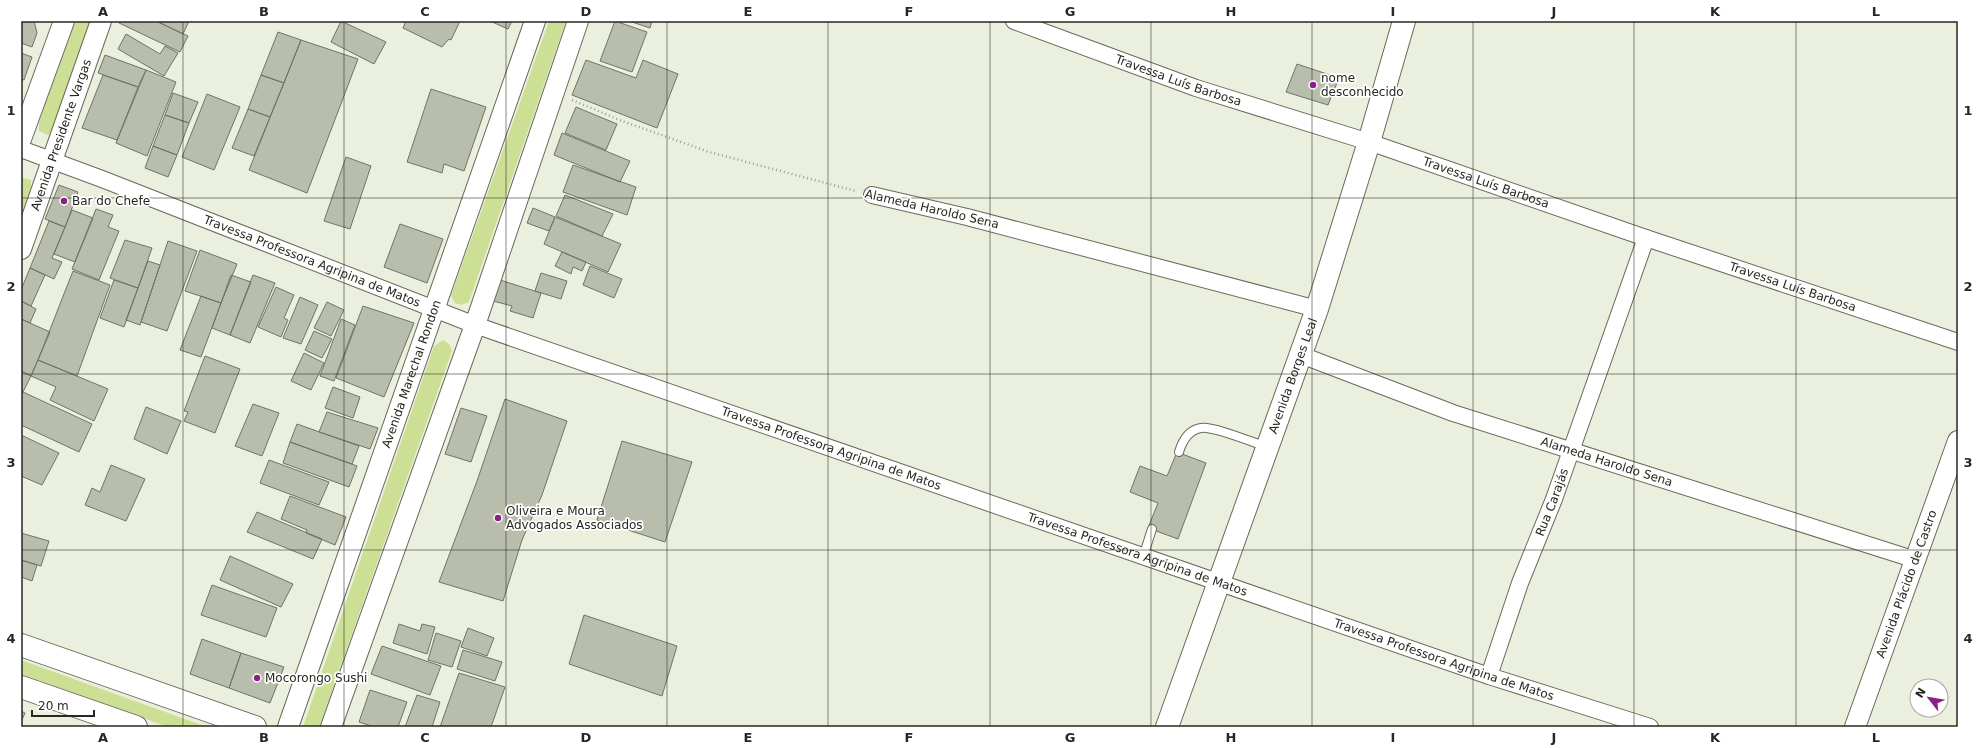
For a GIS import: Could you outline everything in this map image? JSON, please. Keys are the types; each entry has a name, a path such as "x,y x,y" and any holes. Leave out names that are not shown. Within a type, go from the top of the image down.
{"main road":[{"name":"Avenida Borges Leal","path":"1167,727 1317,309 1369,142 1404,21"},
{"path":"21,645 255,727"},
{"path":"21,687 136,727"}],"street":[{"path":"21,139 64,21"},
{"name":"Avenida Presidente Vargas","path":"21,249 101,21"},
{"name":"Avenida Marechal Rondon","path":"288,727 535,21"},
{"path":"332,727 475,325 578,21"},
{"name":"Travessa Luís Barbosa","path":"1014,21 1196,88 1369,142 1646,238 1958,342"},
{"name":"Travessa Professora Agripina de Matos","path":"21,149 475,325 1489,676 1650,727"},
{"name":"Alameda Haroldo Sena","path":"872,195 1005,226 1317,309"},
{"name":"Rua Carajás","path":"1489,676 1520,583 1554,499 1646,238"},
{"name":"Alameda Haroldo Sena","path":"1301,355 1453,413 1916,560"},
{"name":"Avenida Plácido de Castro","path":"1855,727 1958,441"}],"lane":[{"path":"1179,452 1182,444 1191,432 1202,428 1268,447"},
{"path":"1143,557 1152,529"}],"path":[{"name":"Alameda Haroldo Sena","path":"554,92 622,121 709,152 751,165 872,195"}],"green space":[{"path":"75,21 93,21 55,129 48,135 39,131 39,122"},
{"path":"549,21 566,21 469,302 461,305 455,303 451,296"},
{"path":"23,178 31,180 31,186 21,215 21,181"},
{"path":"443,340 449,344 452,351 319,727 303,727 434,346"},
{"path":"21,660 207,727 168,727 21,674"}],"building":[{"path":"21,21 34,21 37,33 32,47 21,43"},
{"path":"120,21 156,21 188,36 180,52 119,23"},
{"path":"156,21 189,21 183,34"},
{"path":"341,21 386,42 374,64 331,42"},
{"path":"406,21 460,21 451,40 449,39 442,47 403,28"},
{"path":"490,21 512,21 508,29"},
{"path":"615,21 647,32 632,72 600,61"},
{"path":"629,21 652,21 650,28"},
{"path":"278,32 301,40 284,83 261,75"},
{"path":"126,34 160,54 165,46 178,53 164,76 118,49"},
{"path":"301,40 358,59 307,193 249,170"},
{"path":"21,53 32,57 24,80 21,79"},
{"path":"105,55 146,70 138,87 98,73"},
{"path":"586,60 636,78 643,60 678,74 657,128 572,95"},
{"name":"nome desconhecido","path":"1297,64 1339,78 1328,105 1286,92"},
{"path":"146,70 176,82 147,156 116,143"},
{"path":"103,75 138,87 117,140 82,128"},
{"path":"261,75 284,83 270,117 248,109"},
{"path":"431,89 486,107 464,171 444,164 442,173 407,162"},
{"path":"173,93 198,102 189,123 165,115"},
{"path":"207,94 240,107 214,170 182,157"},
{"path":"576,107 617,124 606,150 565,133"},
{"path":"248,109 270,117 254,156 232,148"},
{"path":"165,115 189,123 177,155 153,146"},
{"path":"562,133 630,161 620,182 554,155"},
{"path":"153,146 177,155 168,177 145,168"},
{"path":"346,157 371,166 350,229 324,221"},
{"path":"573,165 636,187 627,215 563,192"},
{"name":"Bar do Chefe","path":"59,185 78,192 65,227 45,219"},
{"path":"565,195 613,214 602,236 556,216"},
{"path":"533,208 555,217 549,231 527,223"},
{"path":"96,209 113,215 108,227 119,231 99,280 72,269"},
{"path":"72,210 93,218 75,262 54,254"},
{"path":"555,217 621,244 608,272 544,244"},
{"path":"49,221 65,227 52,258 62,262 54,279 30,268"},
{"path":"400,224 443,239 427,283 384,267"},
{"path":"125,240 152,248 138,288 110,278"},
{"path":"168,241 197,251 167,331 141,322"},
{"path":"200,250 237,264 221,303 185,291"},
{"path":"562,252 586,262 582,271 573,267 571,274 555,266"},
{"path":"148,261 160,265 140,325 126,320"},
{"path":"590,266 622,279 614,298 583,285"},
{"path":"30,268 45,275 31,306 21,301 21,290"},
{"path":"73,271 110,285 77,376 38,360"},
{"path":"541,273 567,281 561,299 535,291"},
{"path":"231,275 251,282 230,335 212,328"},
{"path":"253,275 275,283 250,343 230,335"},
{"path":"114,280 138,288 124,327 100,318"},
{"path":"500,280 541,293 533,318 510,311 512,306 493,301"},
{"path":"276,287 294,295 284,318 288,320 281,337 258,327"},
{"path":"201,296 221,303 201,357 180,350"},
{"path":"300,297 318,305 301,344 283,338"},
{"path":"21,301 36,309 30,323 21,319"},
{"path":"327,302 344,310 331,336 314,328"},
{"path":"363,306 414,323 384,397 336,378"},
{"path":"21,319 50,332 31,376 21,371"},
{"path":"341,319 355,325 334,381 320,376"},
{"path":"314,331 332,339 322,358 305,350"},
{"path":"304,353 324,363 311,390 291,381"},
{"path":"205,356 240,369 215,433 184,421 188,412 184,411"},
{"path":"38,360 108,389 94,421 50,400 56,387 31,376"},
{"path":"21,371 31,376 23,392 21,391"},
{"path":"333,387 360,397 353,418 325,408"},
{"path":"23,392 92,424 79,452 21,425 21,397"},
{"name":"Oliveira e Moura Advogados Associados","path":"505,399 567,421 542,495 522,540 503,601 439,582 477,481"},
{"path":"253,404 279,413 262,456 235,446"},
{"path":"146,407 181,421 167,454 134,439"},
{"path":"461,408 487,416 471,462 445,454"},
{"path":"327,412 378,428 370,449 319,432"},
{"path":"297,424 359,446 352,464 290,442"},
{"path":"21,435 59,453 42,485 21,476"},
{"path":"622,441 692,462 665,542 597,520"},
{"path":"290,442 357,466 349,487 283,463"},
{"path":"1177,452 1206,463 1178,539 1148,528 1158,503 1130,492 1140,466 1167,476"},
{"path":"269,460 329,482 319,505 260,483"},
{"path":"111,465 145,479 126,521 85,505 92,488 100,492"},
{"path":"290,496 346,517 335,545 306,533 307,530 281,519"},
{"path":"257,512 322,539 313,559 247,532"},
{"path":"21,533 49,541 41,566 21,560"},
{"path":"230,556 293,584 281,607 220,580"},
{"path":"21,560 37,565 32,581 21,577"},
{"path":"212,585 277,608 266,637 201,615"},
{"path":"584,615 677,646 662,696 569,664"},
{"path":"399,624 420,631 422,624 435,627 427,654 393,643"},
{"path":"468,628 494,638 487,656 461,647"},
{"path":"436,633 461,641 452,667 428,660"},
{"path":"202,639 241,653 229,688 190,674"},
{"path":"382,646 441,666 430,695 371,674"},
{"path":"463,650 502,662 495,681 457,669"},
{"name":"Mocorongo Sushi","path":"241,653 284,667 270,703 229,688"},
{"path":"459,673 505,687 491,727 440,727"},
{"path":"370,690 407,702 398,727 374,727 359,722"},
{"path":"417,695 440,702 432,727 405,727"},
{"path":"21,711 25,713 21,722"}],"place":[{"name":"nome desconhecido","path":"1313,85"},
{"name":"Bar do Chefe","path":"64,201"},
{"name":"Oliveira e Moura Advogados Associados","path":"498,518"},
{"name":"Mocorongo Sushi","path":"257,678"}]}
